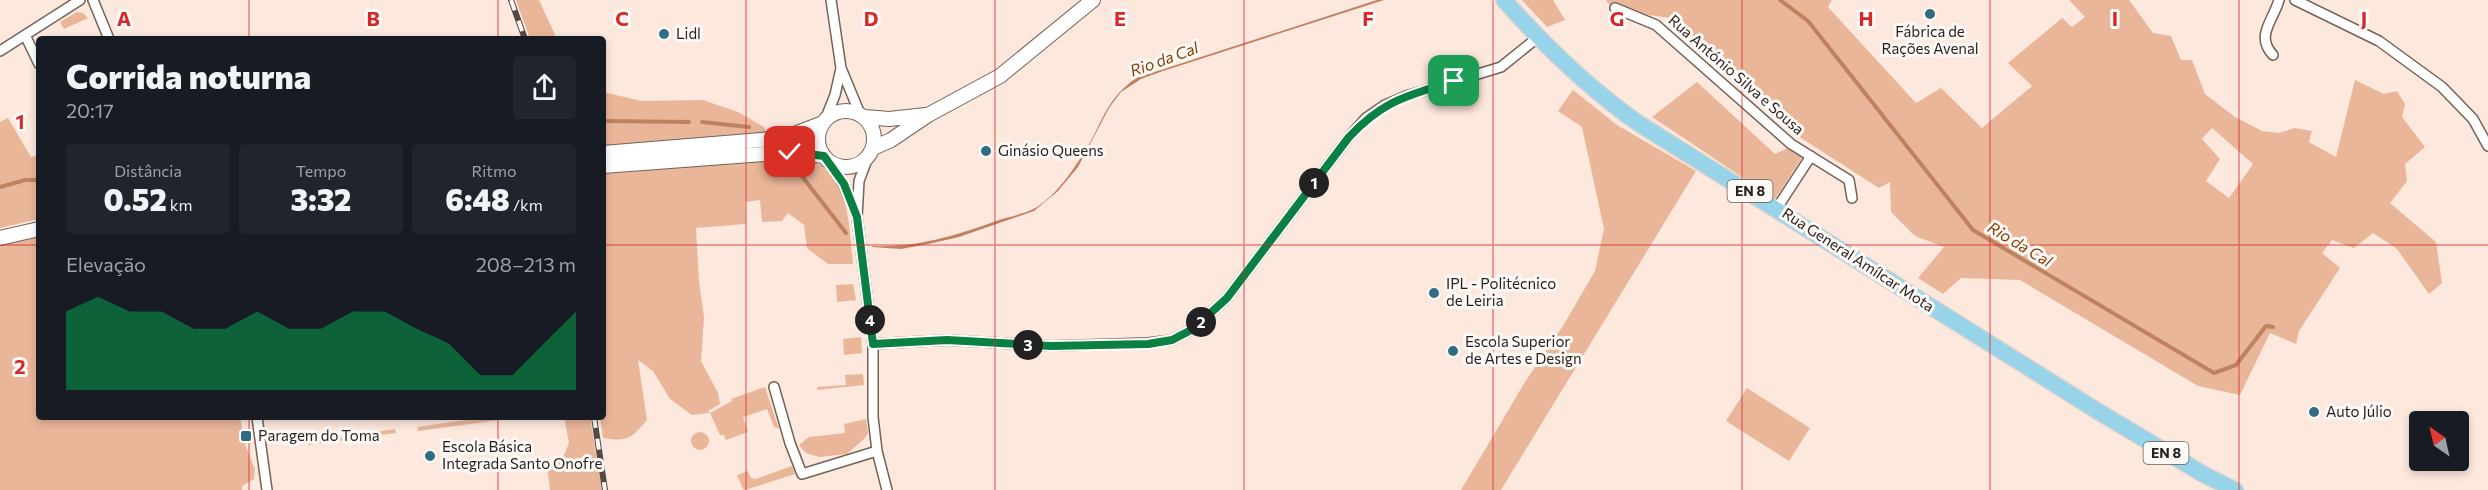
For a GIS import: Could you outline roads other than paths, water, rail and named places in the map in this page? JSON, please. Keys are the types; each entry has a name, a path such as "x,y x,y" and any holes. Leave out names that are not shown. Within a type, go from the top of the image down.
{"main road":[{"path":"606,166 792,152 826,158 837,165 859,164 870,152 928,115 1000,76 1093,0"},
{"name":"Rua General Amílcar Mota","path":"1504,0 1537,38 1584,82 1614,106 2099,412 2203,474 2235,490"},
{"path":"606,153 784,138 824,122 834,113 844,110 862,116 889,119 928,115"},
{"path":"862,116 873,131 870,152"},
{"path":"824,122 818,141 826,158"},
{"path":"0,238 36,230"}],"street":[{"path":"0,51 80,0"},
{"path":"93,0 108,36"},
{"path":"831,0 841,68 862,116"},
{"path":"2272,55 2264,42 2264,31 2271,23 2279,0"},
{"path":"2295,0 2379,41 2442,87 2473,119 2488,146"},
{"name":"Rua António Silva e Sousa","path":"1615,8 1656,25 1791,144 1850,180 1852,198"},
{"path":"25,35 36,58"},
{"path":"873,344 947,340 1051,346 1148,344 1172,340 1193,329 1227,298 1349,137 1366,118 1385,105 1406,96 1501,67 1537,38"},
{"path":"824,122 835,95 841,68"},
{"path":"870,152 859,181 857,217 873,344 873,417 877,451 886,490"},
{"path":"1777,208 1811,156"},
{"path":"826,158 844,184 857,217"},
{"path":"774,387 790,443 802,474 877,451"},
{"path":"257,420 267,490"}],"waterway":[{"name":"Rio da Cal","path":"1780,0 1808,21 1973,230 2214,373 2236,365 2266,326 2273,327"},
{"path":"606,121 689,122"},
{"path":"702,122 749,127"},
{"path":"787,157 846,233"},
{"path":"0,187 25,180 36,180"}],"railway":[{"path":"511,0 524,36"},
{"path":"594,420 605,490"}],"place":[{"name":"Fábrica de Rações Avenal","path":"1930,14"},
{"name":"Lidl","path":"664,34"},
{"name":"Ginásio Queens","path":"986,151"},
{"name":"IPL - Politécnico de Leiria","path":"1434,293"},
{"name":"Escola Superior de Artes e Design","path":"1453,351"},
{"name":"Auto Júlio","path":"2314,412"},
{"name":"Paragem do Toma","path":"246,436"},
{"name":"Escola Básica Integrada Santo Onofre","path":"430,456"}]}
